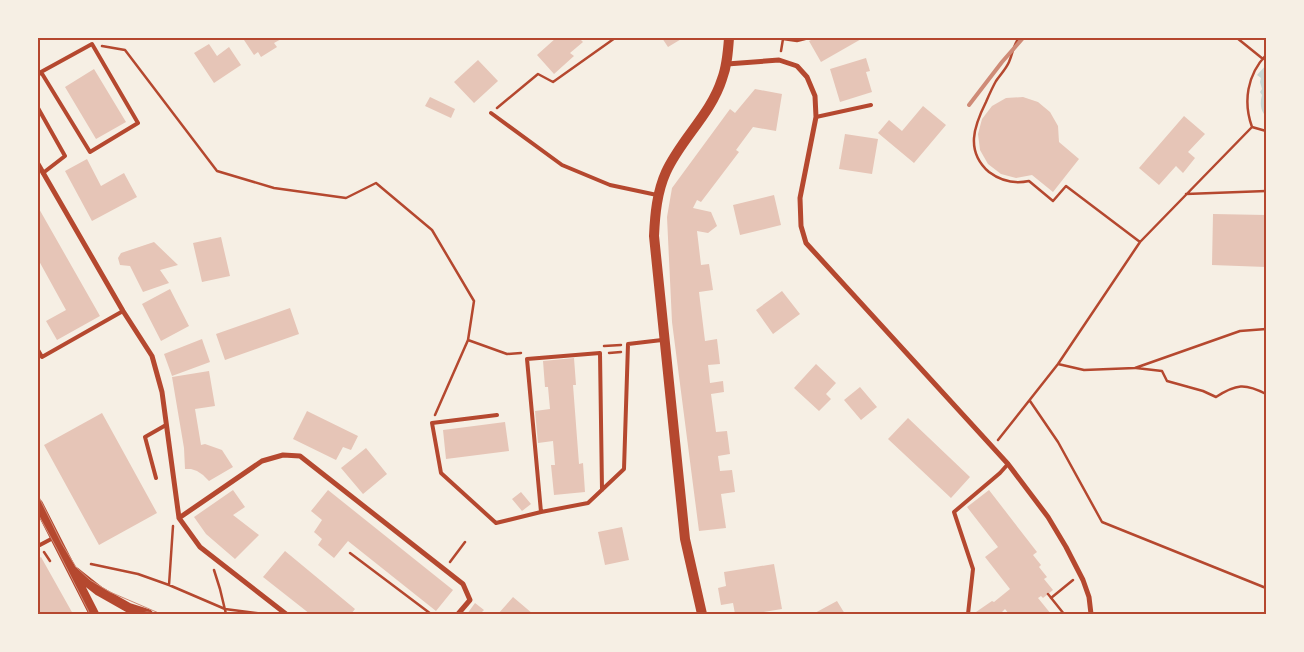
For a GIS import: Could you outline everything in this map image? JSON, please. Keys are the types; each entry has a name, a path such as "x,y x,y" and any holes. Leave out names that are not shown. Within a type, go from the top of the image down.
{"main road":[{"path":"702,614 685,539 654,236 655,208 666,172 712,101 722,81 727,64 729,38"},
{"path":"38,504 94,614"},
{"path":"72,570 99,591 129,608 148,614"}],"street":[{"path":"727,64 779,60 797,66 807,77 815,96 816,117 800,198 801,226 806,243 1008,464 1048,518 1066,547 1083,580 1089,597 1091,614"},
{"path":"38,164 123,311 152,356 162,392 176,519 200,547 286,614"},
{"path":"176,519 262,461 283,455 300,456 462,584 470,600 458,614"}],"lane":[{"path":"92,44 138,123 90,152 39,74 92,44"},
{"path":"816,117 871,105"},
{"path":"38,108 65,156 43,173"},
{"path":"490,113 562,165 610,184 659,196"},
{"path":"38,350 42,357 123,311"},
{"path":"497,414 432,423 441,473 496,523 588,503 624,470 628,344 665,340"},
{"path":"541,512 527,358 600,353 602,490"},
{"path":"156,478 145,437 166,425"},
{"path":"968,614 973,569 954,512 1008,464"},
{"path":"38,546 55,537"}],"path":[{"path":"490,113 538,74 553,82 614,38"},
{"path":"781,51 783,39 797,41 804,38"},
{"path":"1019,38 1015,42 1009,63 996,82 977,120 974,138 978,156 989,172 997,177 1015,182 1029,181 1052,201 1066,186 1140,242"},
{"path":"1237,38 1263,59"},
{"path":"92,44 125,50 217,171 274,188 346,198 376,183 432,230 474,301 468,340 432,423"},
{"path":"1252,128 1247,109 1248,90 1254,73 1266,55"},
{"path":"1252,128 1266,131"},
{"path":"998,440 1058,364 1140,242 1252,128"},
{"path":"1186,194 1266,191"},
{"path":"1135,368 1240,331 1266,329"},
{"path":"600,353 628,351"},
{"path":"1058,364 1084,370 1135,368 1162,371 1167,381 1203,391 1216,397 1230,388 1244,386 1266,394"},
{"path":"1030,400 1058,442 1102,522 1266,588"},
{"path":"169,585 176,519"},
{"path":"454,556 465,542"},
{"path":"350,553 431,614"},
{"path":"212,563 226,614"},
{"path":"91,564 138,574 225,609 264,614"},
{"path":"1051,598 1074,580"},
{"path":"1048,594 1064,614"}],"shaded area":[{"path":"1266,65 1266,116 1261,106 1261,78 1257,75"}],"building":[{"path":"249,38 283,38 274,43 277,47 261,57 258,52 254,55 244,40"},
{"path":"556,38 579,38 583,42 570,53 574,56 554,74 537,55"},
{"path":"662,38 683,38 668,47"},
{"path":"815,38 863,38 821,62 809,41"},
{"path":"209,44 217,56 229,47 241,65 214,83 194,53"},
{"path":"866,58 870,71 866,72 872,92 840,102 830,69"},
{"path":"478,60 498,81 474,103 454,82"},
{"path":"94,69 126,122 96,139 65,87"},
{"path":"755,89 782,94 776,131 753,127 736,150 739,152 701,202 697,200 693,208 711,212 717,226 708,233 697,231 701,265 709,264 713,290 699,292 705,341 717,339 720,364 708,365 710,383 723,381 724,392 711,394 716,432 727,431 730,454 718,456 720,471 732,470 735,492 721,494 726,528 699,531 672,322 667,217 672,188 730,109 735,113"},
{"path":"430,97 455,109 451,118 425,106"},
{"path":"1023,97 1038,102 1050,112 1058,126 1059,142 1079,159 1053,192 1032,175 1016,178 1001,174 988,164 980,150 978,134 982,119 992,106 1006,98"},
{"path":"923,106 946,125 914,163 878,133 889,120 902,131"},
{"path":"1184,116 1205,134 1188,152 1195,158 1183,173 1176,166 1159,185 1139,168"},
{"path":"845,134 878,139 872,174 839,169"},
{"path":"87,159 101,186 124,173 137,197 92,221 65,171"},
{"path":"774,195 781,225 740,235 733,205"},
{"path":"38,207 100,316 57,340 46,321 66,310 38,262"},
{"path":"1213,214 1266,215 1266,267 1212,265"},
{"path":"221,237 230,276 202,282 193,243"},
{"path":"154,242 178,265 160,270 169,283 143,292 130,266 120,265 118,258 121,253"},
{"path":"170,289 189,326 161,341 142,304"},
{"path":"782,291 800,314 773,334 756,310"},
{"path":"290,308 299,334 225,360 216,334"},
{"path":"202,339 210,362 172,376 164,354"},
{"path":"574,358 576,385 573,385 579,464 583,463 585,492 554,495 551,465 555,465 553,441 538,443 535,411 550,409 548,387 545,387 543,361"},
{"path":"816,364 836,383 826,394 831,399 819,411 794,388"},
{"path":"209,371 215,406 195,409 201,445 205,444 222,450 233,467 209,481 197,471 185,469 184,448 172,377"},
{"path":"860,387 877,407 861,420 844,400"},
{"path":"307,411 358,436 351,450 343,447 336,460 293,439"},
{"path":"102,413 157,513 99,545 44,445"},
{"path":"908,418 970,477 951,498 888,439"},
{"path":"505,422 509,451 446,459 443,430"},
{"path":"366,448 387,474 363,494 341,468"},
{"path":"233,490 245,507 233,515 259,535 235,559 206,534 194,517"},
{"path":"328,490 453,590 436,611 348,541 334,558 318,545 322,539 314,532 322,520 311,511"},
{"path":"989,490 1037,552 1033,555 1047,577 1044,579 1053,590 1043,598 1041,596 1038,598 1051,614 1009,614 1005,609 1000,614 976,614 976,612 992,601 994,602 1010,589 985,557 998,547 967,507"},
{"path":"521,492 531,504 522,511 512,499"},
{"path":"622,527 629,560 605,565 598,532"},
{"path":"285,551 355,609 351,614 310,614 263,577"},
{"path":"41,557 73,614 41,614 38,609 38,559"},
{"path":"774,564 782,609 750,614 735,614 733,603 721,605 718,588 726,586 724,572"},
{"path":"513,597 533,614 498,614"},
{"path":"837,601 845,614 813,614"},
{"path":"475,603 484,610 480,614 467,614"}],"tram line":[{"path":"38,495 62,544 76,567 90,580 110,592 161,614"},
{"path":"38,514 90,614"},
{"path":"136,614 154,613"}],"railway":[{"path":"969,105 1023,38"}]}
